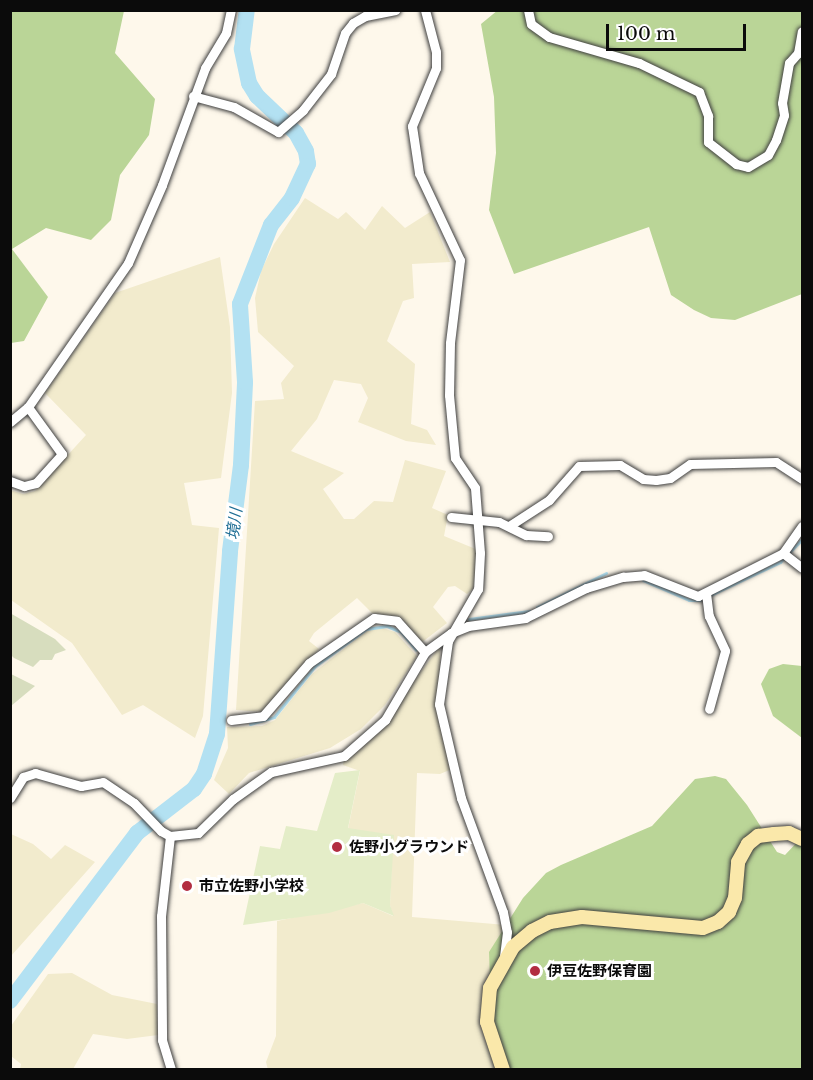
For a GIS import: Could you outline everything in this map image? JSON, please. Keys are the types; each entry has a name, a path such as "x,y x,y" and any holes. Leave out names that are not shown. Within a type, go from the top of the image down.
{"street":[{"path":"12,418 28,407 128,263 162,185 193,96 226,33 231,10"},
{"path":"193,96 234,107 278,132 303,110 331,74 345,33 353,23 365,16 395,10"},
{"path":"425,10 436,52 436,68 412,126 419,173 460,260 450,343 449,395 455,458 475,488 478,589 470,608 451,633 441,665 439,704 461,798 503,912 507,932 504,960"},
{"path":"528,10 531,24 549,37 639,63 699,92 708,117 708,142 736,164 748,167 768,155 776,141 784,115 782,103 789,63 798,53 802,31"},
{"path":"10,481 24,486 36,483 62,454 28,407"},
{"path":"509,526 549,500 579,466 620,465 643,479 656,480 670,478 690,464 776,462 802,479"},
{"path":"451,517 509,526 526,535 548,536"},
{"path":"10,798 22,777 35,773 81,786 102,782 140,810 166,834 198,833 233,798 271,772 344,756 385,720 425,652 451,633 468,626 525,618 586,588 623,577 644,575 691,595 707,596 786,555 802,526"},
{"path":"786,555 802,568"},
{"path":"707,596 709,616 725,651 709,709"},
{"path":"231,720 263,716 309,663 374,618 397,621 425,652"},
{"path":"503,1070 487,1015 490,988 504,960 532,932 567,918 685,928 718,922 735,898 738,862 748,844 758,836 774,834 789,833 802,839"},
{"path":"166,834 161,916 162,1040 171,1070"}],"shaded area":[{"path":"305,198 338,219 346,212 365,230 382,206 405,228 430,212 450,262 412,264 414,298 403,301 387,341 415,364 411,424 427,430 436,445 406,441 358,422 368,398 361,384 334,380 317,419 291,451 344,473 323,489 344,519 354,519 374,501 393,502 405,460 446,471 432,508 448,515 444,536 478,550 473,589 467,594 455,586 448,587 433,607 447,623 421,643 402,619 372,613 357,598 314,633 309,641 319,649 263,712 236,710 255,401 284,399 281,383 294,366 258,332 255,298 261,271 274,244"},
{"path":"220,257 230,327 232,393 221,478 184,483 192,525 219,528 203,716 195,738 143,705 122,715 72,643 11,600 10,490 23,494 35,491 86,435 45,393 115,293"},
{"path":"382,628 395,632 417,656 385,705 361,729 330,748 249,773 229,794 214,780 228,748 227,727 262,726 275,720 312,674 368,630"},
{"path":"440,646 440,682 454,768 440,774 417,773 412,917 506,925 500,1069 268,1070 266,1062 276,1036 277,921 363,903 393,916 390,905 393,836 348,829 360,771 343,765 344,756 385,720"},
{"path":"11,834 33,844 51,859 65,845 95,862 11,956"},
{"path":"72,973 112,995 157,1004 158,1035 127,1039 93,1034 73,1069 20,1069 21,1064 11,1056 11,1026 48,974"}],"green space":[{"path":"11,10 124,11 115,53 155,99 149,135 120,175 111,220 91,240 46,228 12,249 48,297 24,341 11,343"},
{"path":"498,10 802,11 802,294 735,320 711,318 671,295 649,227 514,274 489,210 496,153 494,97 481,24"},
{"path":"10,613 55,639 66,650 55,654 52,660 40,660 33,667 14,658 11,655"},
{"path":"783,664 802,666 802,738 773,716 761,684 769,669"},
{"path":"11,674 35,686 11,706"},
{"name":"佐野小グラウンド","path":"360,770 348,828 394,835 390,905 394,916 363,903 329,913 243,925 260,846 280,849 286,826 317,831 335,773"},
{"path":"715,776 726,779 747,805 777,852 785,855 802,837 802,1069 501,1069 492,1037 489,952 523,898 546,873 652,826 695,779"}],"waterway":[{"name":"境川","path":"10,1001 137,833 194,789 204,774 217,734 230,551 241,465 245,382 240,304 271,225 292,198 308,164 306,151 296,133 257,96 249,83 242,49 247,10"},
{"path":"643,580 689,600 700,600 780,562 802,539"},
{"path":"537,607 606,573"},
{"path":"469,619 529,611"},
{"path":"250,724 274,717 315,666 366,629 387,626 401,632 416,650"}],"place":[{"name":"佐野小グラウンド","path":"337,847"},
{"name":"市立佐野小学校","path":"187,886"},
{"name":"伊豆佐野保育園","path":"535,971"}]}
